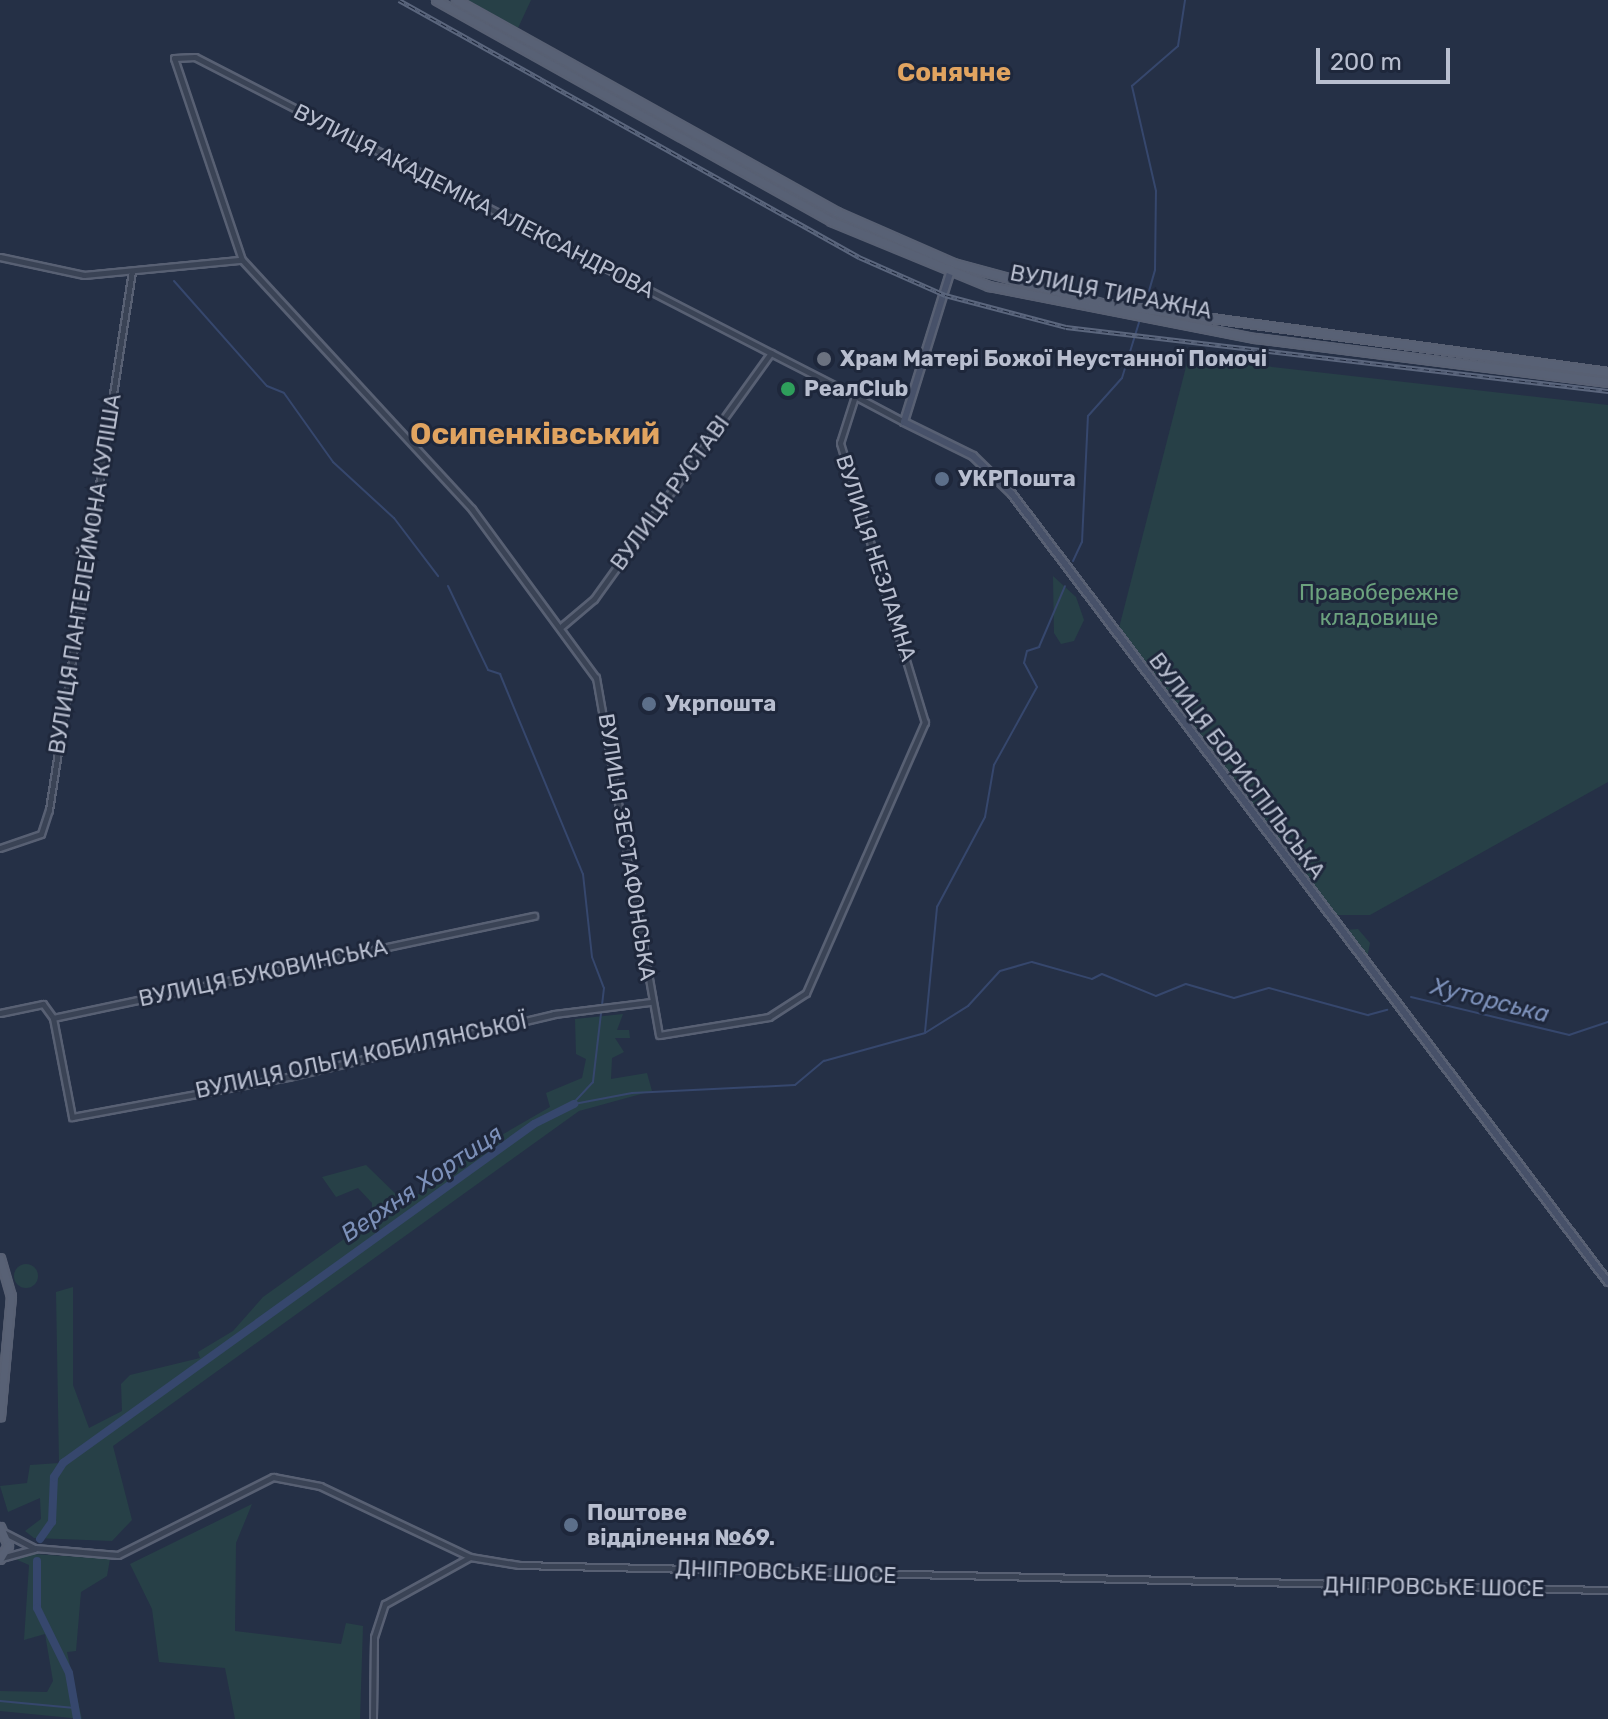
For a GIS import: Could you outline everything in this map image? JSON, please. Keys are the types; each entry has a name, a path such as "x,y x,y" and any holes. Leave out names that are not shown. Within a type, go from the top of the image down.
{"main road":[{"name":"ВУЛИЦЯ ТИРАЖНА","path":"436,0 785,197 950,273 1099,313 1299,344 1608,382"},
{"name":"ВУЛИЦЯ ТИРАЖНА","path":"456,0 837,212 953,263 1101,303 1608,372"},
{"path":"904,422 953,263"},
{"path":"1299,330 1299,344"},
{"path":"1427,359 1428,346"},
{"name":"ВУЛИЦЯ БОРИСПІЛЬСЬКА","path":"904,422 973,456 1012,494 1608,1282"},
{"path":"0,1258 11,1296 0,1416"},
{"path":"0,1559 1,1528"}],"street":[{"name":"ВУЛИЦЯ АКАДЕМІКА АЛЕКСАНДРОВА","path":"242,260 174,72 177,55 195,57 771,353"},
{"path":"0,257 52,273 132,271 242,260"},
{"name":"ВУЛИЦЯ ЗЕСТАФОНСЬКА","path":"242,260 400,426 562,626 596,678 608,715 653,1031"},
{"name":"ВУЛИЦЯ ПАНТЕЛЕЙМОНА КУЛІША","path":"0,848 36,837 45,824 132,271"},
{"name":"ВУЛИЦЯ БОРИСПІЛЬСЬКА","path":"771,353 904,422"},
{"name":"ВУЛИЦЯ РУСТАВІ","path":"562,626 594,599 771,353"},
{"name":"ВУЛИЦЯ НЕЗЛАМНА","path":"653,1031 769,1017 806,993 925,722 840,443 855,396"},
{"name":"ВУЛИЦЯ БУКОВИНСЬКА","path":"0,1013 43,1004 53,1018 534,916"},
{"name":"ВУЛИЦЯ ОЛЬГИ КОБИЛЯНСЬКОЇ","path":"53,1018 72,1117 288,1077 554,1014 596,1013 651,1002"},
{"name":"ДНІПРОВСЬКЕ ШОСЕ","path":"1,1528 35,1548 118,1555 273,1477 320,1486 470,1557 519,1565 1608,1590"},
{"path":"0,1559 35,1548"},
{"path":"373,1719 374,1637 385,1604 470,1557"}],"green space":[{"path":"468,0 531,0 518,28"},
{"name":"Правобережне кладовище","path":"1194,358 1608,405 1608,782 1370,915 1337,915 1118,632 1187,363"},
{"path":"1053,576 1076,597 1084,620 1074,641 1061,644 1054,633"},
{"path":"1358,929 1370,943 1367,958 1346,930"},
{"path":"623,1014 617,1030 629,1030 630,1038 615,1038 624,1052 612,1058 611,1079 647,1073 652,1091 579,1111 113,1446 132,1520 112,1541 34,1538 25,1531 41,1519 40,1498 8,1512 0,1486 27,1483 30,1465 59,1463 56,1292 73,1287 73,1385 89,1428 122,1411 121,1384 130,1375 200,1358 198,1352 233,1331 263,1297 372,1219 372,1203 358,1188 336,1197 322,1177 366,1165 406,1204 469,1154 550,1107 546,1093 582,1078 586,1059 576,1054 575,1019"},
{"path":"21,1264 31,1264 38,1271 38,1281 31,1288 21,1288 14,1281 14,1271"},
{"path":"252,1504 236,1543 235,1631 341,1644 346,1623 363,1626 360,1719 235,1719 225,1668 159,1662 152,1609 130,1564"},
{"path":"33,1554 110,1559 107,1576 81,1592 76,1651 67,1652 82,1719 0,1711 0,1691 47,1692 53,1681 45,1634 24,1640 29,1565 13,1558"}],"waterway":[{"path":"1145,305 1155,270 1156,191 1132,86 1178,46 1185,0"},
{"path":"174,281 267,386 284,393 333,462 394,518 438,576"},
{"path":"1073,561 1082,542 1088,416 1122,378 1140,319"},
{"path":"448,586 488,670 500,674 583,874 592,957 604,988 593,1082 571,1106"},
{"path":"925,1032 937,907 985,817 994,765 1037,687 1024,663 1027,651 1039,647 1065,586"},
{"name":"Хуторська","path":"574,1104 632,1093 795,1085 824,1061 925,1033 968,1006 1000,971 1032,962 1092,979 1102,974 1156,996 1186,984 1234,998 1269,988 1368,1015 1387,1010"},
{"name":"Хуторська","path":"1411,997 1569,1035 1608,1022"},
{"name":"Верхня Хортиця","path":"40,1539 52,1522 54,1477 63,1463 534,1124 574,1104"},
{"name":"Верхня Хортиця","path":"37,1561 37,1608 69,1673 77,1719"},
{"path":"0,1701 75,1708"}],"railway":[{"path":"399,0 859,257 945,295 1066,327 1608,391"}],"place":[{"name":"Храм Матері Божої Неустанної Помочі","path":"824,359"},
{"name":"РеалClub","path":"788,389"},
{"name":"УКРПошта","path":"942,479"},
{"name":"Укрпошта","path":"649,704"},
{"name":"Поштове відділення №69.","path":"571,1525"}],"district":[{"name":"Сонячне","path":"954,73"},
{"name":"Осипенківський","path":"535,434"}]}
